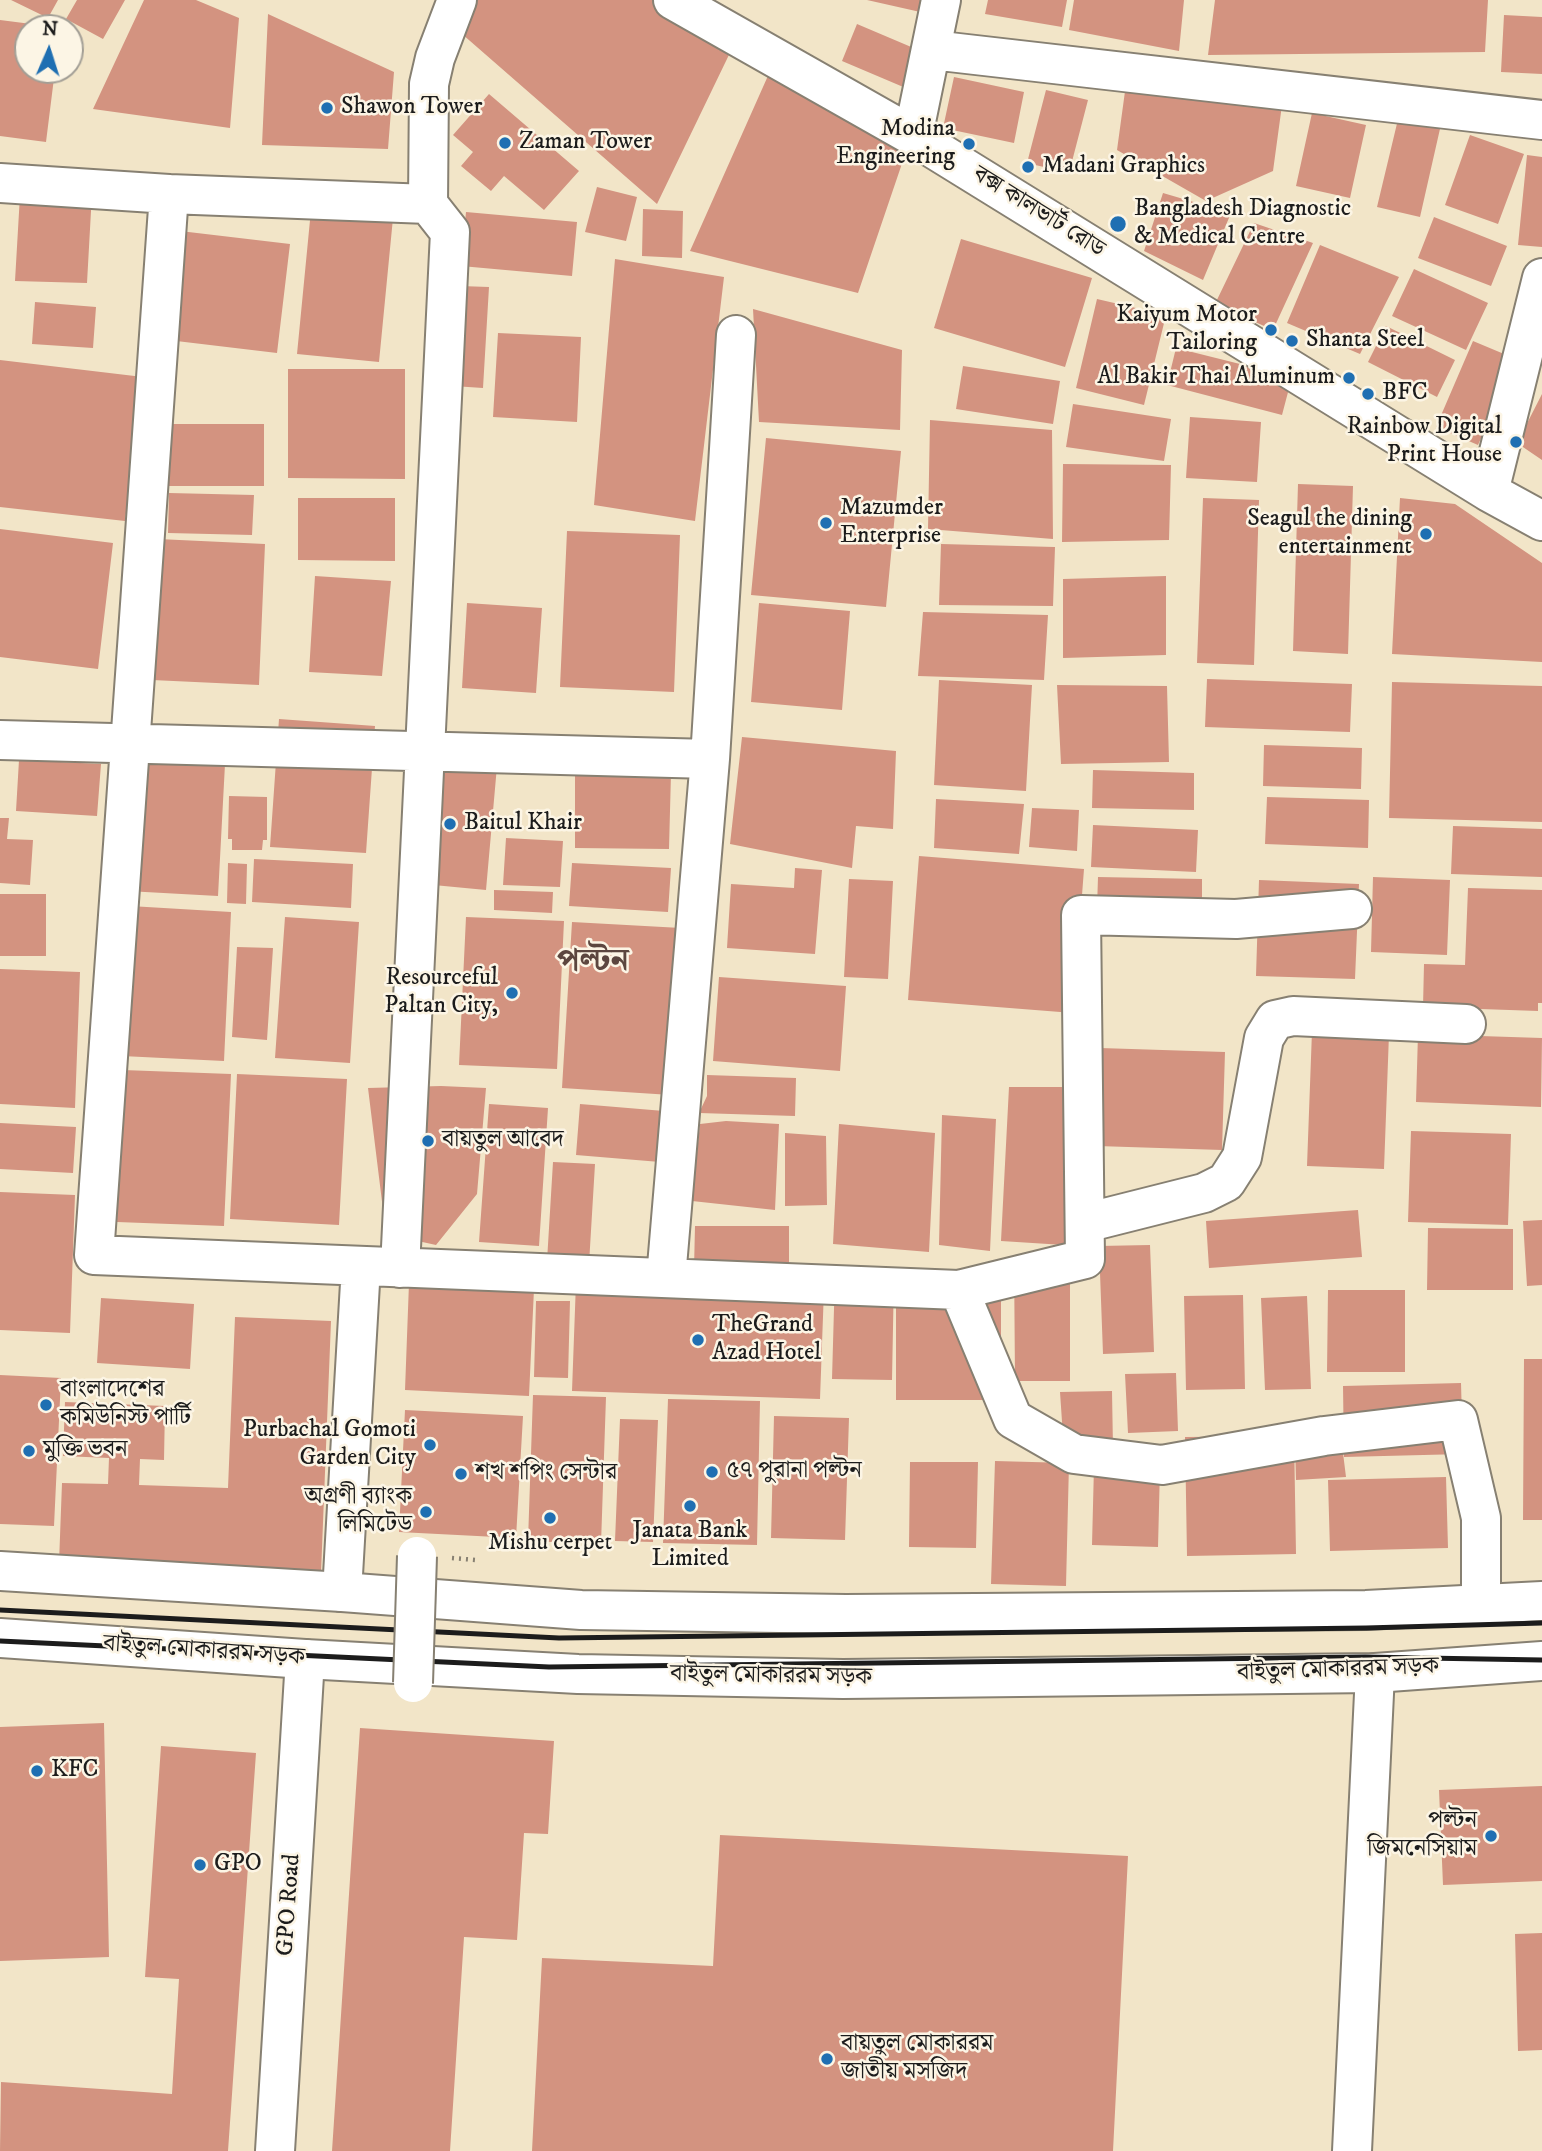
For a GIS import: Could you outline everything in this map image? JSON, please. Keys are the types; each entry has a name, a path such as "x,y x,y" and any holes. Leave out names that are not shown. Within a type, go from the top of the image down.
{"street":[{"path":"400,1268 450,232 428,204 429,85 435,58 457,0"},
{"name":"বক্স কালভার্ট রোড","path":"673,0 914,136 1489,492 1542,521"},
{"path":"914,136 941,0"},
{"path":"932,50 1542,120"},
{"path":"0,183 169,194 428,204"},
{"path":"169,194 94,1255 959,1290 1085,1259 1081,915 1237,919 1352,909"},
{"path":"1489,492 1542,278"},
{"path":"666,1278 710,759 736,335"},
{"path":"0,740 710,759"},
{"path":"1085,1223 1204,1192 1226,1182 1242,1157 1264,1038 1275,1020 1293,1016 1466,1024"},
{"path":"342,1592 361,1266"},
{"path":"959,1290 1013,1419 1074,1454 1162,1465 1324,1436 1458,1420 1481,1518 1481,1604"},
{"path":"413,1683 417,1556"},
{"path":"0,1571 581,1610 846,1614 1366,1610 1542,1601"},
{"name":"বাইতুল মোকাররম সড়ক","path":"0,1638 578,1674 829,1678 1374,1673 1542,1661"},
{"name":"GPO Road","path":"275,2151 305,1659"},
{"path":"1352,2151 1374,1673"}],"building":[{"path":"11,0 58,0 50,14 40,14"},
{"path":"77,0 125,0 103,39 84,29 84,14 69,14"},
{"path":"144,0 196,0 239,18 230,128 93,109"},
{"path":"474,0 671,0 740,32 657,204 454,27"},
{"path":"867,0 942,0 938,16"},
{"path":"988,0 1067,0 1062,27 985,14"},
{"path":"1074,0 1184,0 1179,51 1069,30"},
{"path":"1215,0 1488,0 1485,52 1208,55"},
{"name":"Shawon Tower","path":"268,14 394,72 388,149 262,145"},
{"path":"1504,15 1542,17 1542,74 1501,72"},
{"path":"0,20 14,22 14,84 53,84 46,142 0,136"},
{"path":"857,24 923,52 908,89 842,61"},
{"path":"771,69 911,137 858,293 690,251"},
{"path":"954,77 1024,92 1014,143 943,128"},
{"path":"1126,84 1282,105 1273,171 1206,201 1117,150"},
{"path":"1046,90 1088,100 1069,173 1027,163"},
{"name":"Zaman Tower","path":"489,94 579,171 544,210 504,176 491,191 461,166 473,152 453,135"},
{"path":"1400,111 1442,120 1420,217 1377,207"},
{"path":"1312,113 1366,125 1350,198 1296,186"},
{"path":"1470,135 1524,154 1498,224 1445,205"},
{"path":"1527,155 1542,157 1542,247 1518,245"},
{"path":"597,187 637,197 626,241 585,232"},
{"path":"92,193 87,283 15,281 20,195"},
{"path":"1163,193 1231,213 1203,280 1144,251"},
{"path":"643,209 683,211 682,258 642,256"},
{"path":"311,210 393,218 379,362 297,354"},
{"path":"466,212 577,222 572,276 461,266"},
{"path":"1434,217 1507,246 1491,286 1418,258"},
{"path":"1254,223 1313,243 1273,330 1215,304"},
{"path":"180,231 290,244 277,353 168,340"},
{"path":"961,239 1092,278 1065,367 934,328"},
{"path":"1320,245 1399,277 1360,354 1287,323"},
{"path":"615,259 724,277 695,521 594,505"},
{"path":"1414,269 1488,303 1466,350 1392,316"},
{"path":"460,286 489,287 483,388 453,386"},
{"path":"1097,299 1166,315 1144,405 1076,388"},
{"path":"35,302 96,307 93,348 32,344"},
{"path":"753,309 902,350 900,430 759,422"},
{"path":"1386,326 1455,360 1437,397 1368,362"},
{"path":"498,333 581,337 577,422 493,417"},
{"path":"1473,341 1516,359 1478,445 1436,427"},
{"path":"1176,348 1292,377 1282,415 1167,385"},
{"path":"0,360 143,377 125,521 0,507"},
{"path":"963,366 1060,381 1053,424 956,409"},
{"path":"288,369 405,369 405,479 288,478"},
{"path":"1542,394 1542,460 1517,443"},
{"path":"1073,404 1171,419 1164,461 1066,447"},
{"path":"1190,417 1261,422 1257,482 1186,478"},
{"path":"930,420 1052,430 1053,539 928,529"},
{"path":"167,424 264,424 264,486 167,486"},
{"name":"Mazumder Enterprise","path":"766,438 901,451 886,607 751,595"},
{"path":"1063,464 1171,465 1169,540 1062,542"},
{"path":"1298,484 1353,486 1348,654 1293,651"},
{"path":"169,493 254,495 252,535 168,533"},
{"path":"298,498 395,498 395,561 298,560"},
{"path":"1203,498 1259,500 1254,665 1197,663"},
{"path":"1400,498 1455,504 1542,563 1542,662 1392,654"},
{"path":"0,529 113,543 98,669 0,657"},
{"path":"567,531 680,535 674,692 560,687"},
{"path":"158,539 265,544 259,685 152,680"},
{"path":"941,544 1055,547 1053,606 939,605"},
{"path":"315,576 391,581 382,676 309,672"},
{"path":"1166,576 1166,655 1063,658 1063,579"},
{"path":"467,603 542,608 536,693 462,688"},
{"path":"759,603 850,611 842,710 751,702"},
{"path":"923,612 1048,615 1044,680 918,676"},
{"path":"1207,679 1352,684 1350,732 1205,727"},
{"path":"939,680 1032,685 1026,791 934,785"},
{"path":"1392,682 1542,686 1542,822 1389,818"},
{"path":"1057,685 1167,686 1169,762 1061,764"},
{"path":"279,719 375,726 366,853 270,847"},
{"path":"742,737 896,751 893,829 856,826 852,868 730,844"},
{"path":"1264,745 1362,748 1361,789 1263,786"},
{"path":"132,758 225,764 218,896 127,891"},
{"name":"Baitul Khair","path":"414,758 497,766 486,890 402,882"},
{"path":"19,760 101,764 97,816 16,811"},
{"path":"1093,770 1194,773 1194,810 1092,808"},
{"path":"575,772 671,773 669,849 575,848"},
{"path":"229,796 267,797 267,840 263,840 262,850 232,850 232,839 228,839"},
{"path":"1267,797 1369,800 1368,848 1265,844"},
{"path":"936,799 1024,804 1019,854 934,848"},
{"path":"1032,808 1079,810 1077,851 1029,847"},
{"path":"0,818 9,818 7,839 33,840 30,885 0,883"},
{"path":"1093,825 1198,830 1196,872 1091,867"},
{"path":"1453,826 1542,829 1542,877 1451,874"},
{"path":"506,838 563,841 560,887 503,885"},
{"path":"919,856 1084,869 1073,1013 908,1000"},
{"path":"254,859 353,864 351,908 252,902"},
{"path":"228,863 247,864 246,904 227,903"},
{"path":"572,863 671,868 668,912 569,906"},
{"path":"795,868 822,870 815,954 727,948 731,884 794,888"},
{"path":"1098,877 1202,879 1202,911 1097,908"},
{"path":"1373,877 1450,880 1447,955 1371,952"},
{"path":"849,879 893,881 888,979 844,977"},
{"path":"1259,880 1359,884 1355,979 1256,976"},
{"path":"1468,888 1542,890 1542,1003 1538,1003 1538,1011 1423,1007 1424,964 1465,965"},
{"path":"494,890 553,892 552,913 494,910"},
{"path":"0,894 46,894 46,956 0,956"},
{"path":"130,906 231,912 224,1061 122,1056"},
{"path":"285,917 359,922 350,1063 275,1058"},
{"name":"Resourceful Paltan City,","path":"466,917 564,921 557,1069 459,1065"},
{"path":"572,922 681,928 671,1095 562,1088"},
{"path":"237,947 273,948 267,1040 232,1037"},
{"path":"0,969 80,972 75,1108 0,1104"},
{"path":"719,977 846,986 840,1071 713,1061"},
{"path":"1312,1031 1389,1034 1384,1169 1307,1166"},
{"path":"1418,1034 1542,1038 1541,1107 1416,1102"},
{"path":"1100,1048 1225,1052 1222,1150 1097,1146"},
{"path":"123,1070 231,1074 224,1226 117,1222"},
{"path":"237,1074 347,1079 339,1225 230,1219"},
{"path":"707,1075 796,1078 795,1116 699,1113 707,1096"},
{"path":"1009,1087 1070,1087 1064,1245 1001,1241"},
{"name":"বায়তুল আবেদ","path":"368,1088 486,1088 477,1194 436,1245 386,1234"},
{"path":"489,1104 548,1108 539,1246 479,1242"},
{"path":"580,1104 664,1111 660,1162 576,1155"},
{"path":"942,1115 996,1119 990,1251 939,1245"},
{"path":"726,1121 779,1124 775,1210 692,1201 700,1124"},
{"path":"0,1123 76,1127 73,1173 0,1169"},
{"path":"839,1124 935,1133 929,1252 833,1244"},
{"path":"1411,1131 1511,1134 1508,1225 1408,1222"},
{"path":"785,1133 826,1136 827,1205 785,1206"},
{"path":"553,1162 595,1164 589,1264 547,1261"},
{"path":"0,1192 75,1195 70,1333 0,1330"},
{"path":"1358,1210 1362,1257 1209,1268 1206,1221"},
{"path":"1542,1220 1542,1285 1527,1286 1523,1221"},
{"path":"695,1226 789,1226 789,1269 694,1269"},
{"path":"1428,1228 1513,1229 1513,1290 1427,1290"},
{"path":"1150,1245 1154,1352 1103,1354 1099,1246"},
{"path":"1070,1254 1070,1381 1015,1381 1014,1255"},
{"path":"835,1273 894,1275 892,1380 832,1379"},
{"name":"TheGrand Azad Hotel","path":"576,1282 824,1289 820,1399 572,1391"},
{"path":"409,1283 534,1289 529,1396 405,1390"},
{"path":"896,1285 1001,1285 1001,1400 896,1400"},
{"path":"1328,1290 1405,1290 1405,1372 1327,1372"},
{"path":"1243,1295 1245,1389 1186,1390 1184,1296"},
{"path":"1307,1296 1311,1389 1265,1390 1261,1298"},
{"path":"101,1298 194,1304 190,1369 97,1363"},
{"path":"536,1301 570,1301 568,1378 534,1377"},
{"path":"235,1317 331,1321 321,1573 59,1563 62,1483 108,1484 109,1458 63,1456 65,1402 165,1406 164,1460 140,1459 139,1485 228,1488"},
{"path":"1524,1359 1542,1359 1542,1520 1523,1520"},
{"path":"1176,1373 1178,1431 1128,1433 1125,1374"},
{"name":"মুক্তি ভবন","path":"0,1375 61,1378 54,1526 0,1524"},
{"path":"1461,1383 1463,1454 1344,1457 1343,1386"},
{"path":"1112,1391 1113,1448 1064,1451 1060,1392"},
{"path":"533,1395 606,1397 601,1544 528,1541"},
{"name":"৫৭ পুরানা পল্টন","path":"668,1399 760,1401 757,1545 663,1543"},
{"name":"শখ শপিং সেন্টার","path":"405,1410 523,1416 516,1538 399,1532"},
{"path":"774,1416 849,1418 845,1540 771,1538"},
{"path":"620,1419 658,1420 653,1542 615,1541"},
{"path":"1294,1436 1296,1554 1187,1556 1185,1437"},
{"path":"1341,1437 1346,1477 1296,1480 1295,1442"},
{"path":"995,1461 1069,1463 1066,1586 991,1584"},
{"path":"910,1462 978,1462 976,1548 909,1547"},
{"path":"1094,1466 1160,1468 1158,1547 1092,1545"},
{"path":"1446,1477 1448,1548 1330,1551 1328,1480"},
{"path":"104,1723 109,1957 0,1961 0,1727"},
{"path":"360,1728 554,1741 548,1834 524,1833 517,1940 464,1937 450,2151 332,2151"},
{"name":"GPO","path":"161,1746 256,1753 228,2151 0,2151 1,2082 172,2094 179,1979 145,1977"},
{"name":"পল্টন জিমনেসিয়াম","path":"1542,1786 1542,1881 1443,1885 1439,1790"},
{"name":"বায়তুল মোকাররম জাতীয় মসজিদ","path":"720,1835 1128,1856 1113,2151 532,2151 542,1958 713,1966"},
{"path":"1542,1933 1542,2050 1518,2051 1515,1934"}],"railway":[{"path":"0,1610 559,1638 1366,1628 1542,1623"},
{"path":"0,1641 549,1667 1365,1657 1542,1660"}],"place":[{"name":"Shawon Tower","path":"327,108"},
{"name":"Zaman Tower","path":"505,143"},
{"name":"Modina Engineering","path":"969,144"},
{"name":"Madani Graphics","path":"1028,167"},
{"name":"Bangladesh Diagnostic & Medical Centre","path":"1118,224"},
{"name":"Kaiyum Motor Tailoring","path":"1271,330"},
{"name":"Shanta Steel","path":"1292,341"},
{"name":"Al Bakir Thai Aluminum","path":"1349,378"},
{"name":"BFC","path":"1368,394"},
{"name":"Rainbow Digital Print House","path":"1516,442"},
{"name":"Mazumder Enterprise","path":"826,523"},
{"name":"Seagul the dining entertainment","path":"1426,534"},
{"name":"Baitul Khair","path":"450,824"},
{"name":"Resourceful Paltan City,","path":"512,993"},
{"name":"বায়তুল আবেদ","path":"428,1141"},
{"name":"TheGrand Azad Hotel","path":"698,1340"},
{"name":"বাংলাদেশের কমিউনিস্ট পার্টি","path":"46,1405"},
{"name":"Purbachal Gomoti Garden City","path":"430,1445"},
{"name":"মুক্তি ভবন","path":"29,1451"},
{"name":"৫৭ পুরানা পল্টন","path":"712,1472"},
{"name":"শখ শপিং সেন্টার","path":"461,1474"},
{"name":"Janata Bank Limited","path":"690,1506"},
{"name":"অগ্রণী ব্যাংক লিমিটেড","path":"426,1512"},
{"name":"Mishu cerpet","path":"550,1518"},
{"name":"KFC","path":"37,1771"},
{"name":"পল্টন জিমনেসিয়াম","path":"1491,1836"},
{"name":"GPO","path":"200,1865"},
{"name":"বায়তুল মোকাররম জাতীয় মসজিদ","path":"827,2059"}],"district":[{"name":"পল্টন","path":"593,963"}]}
